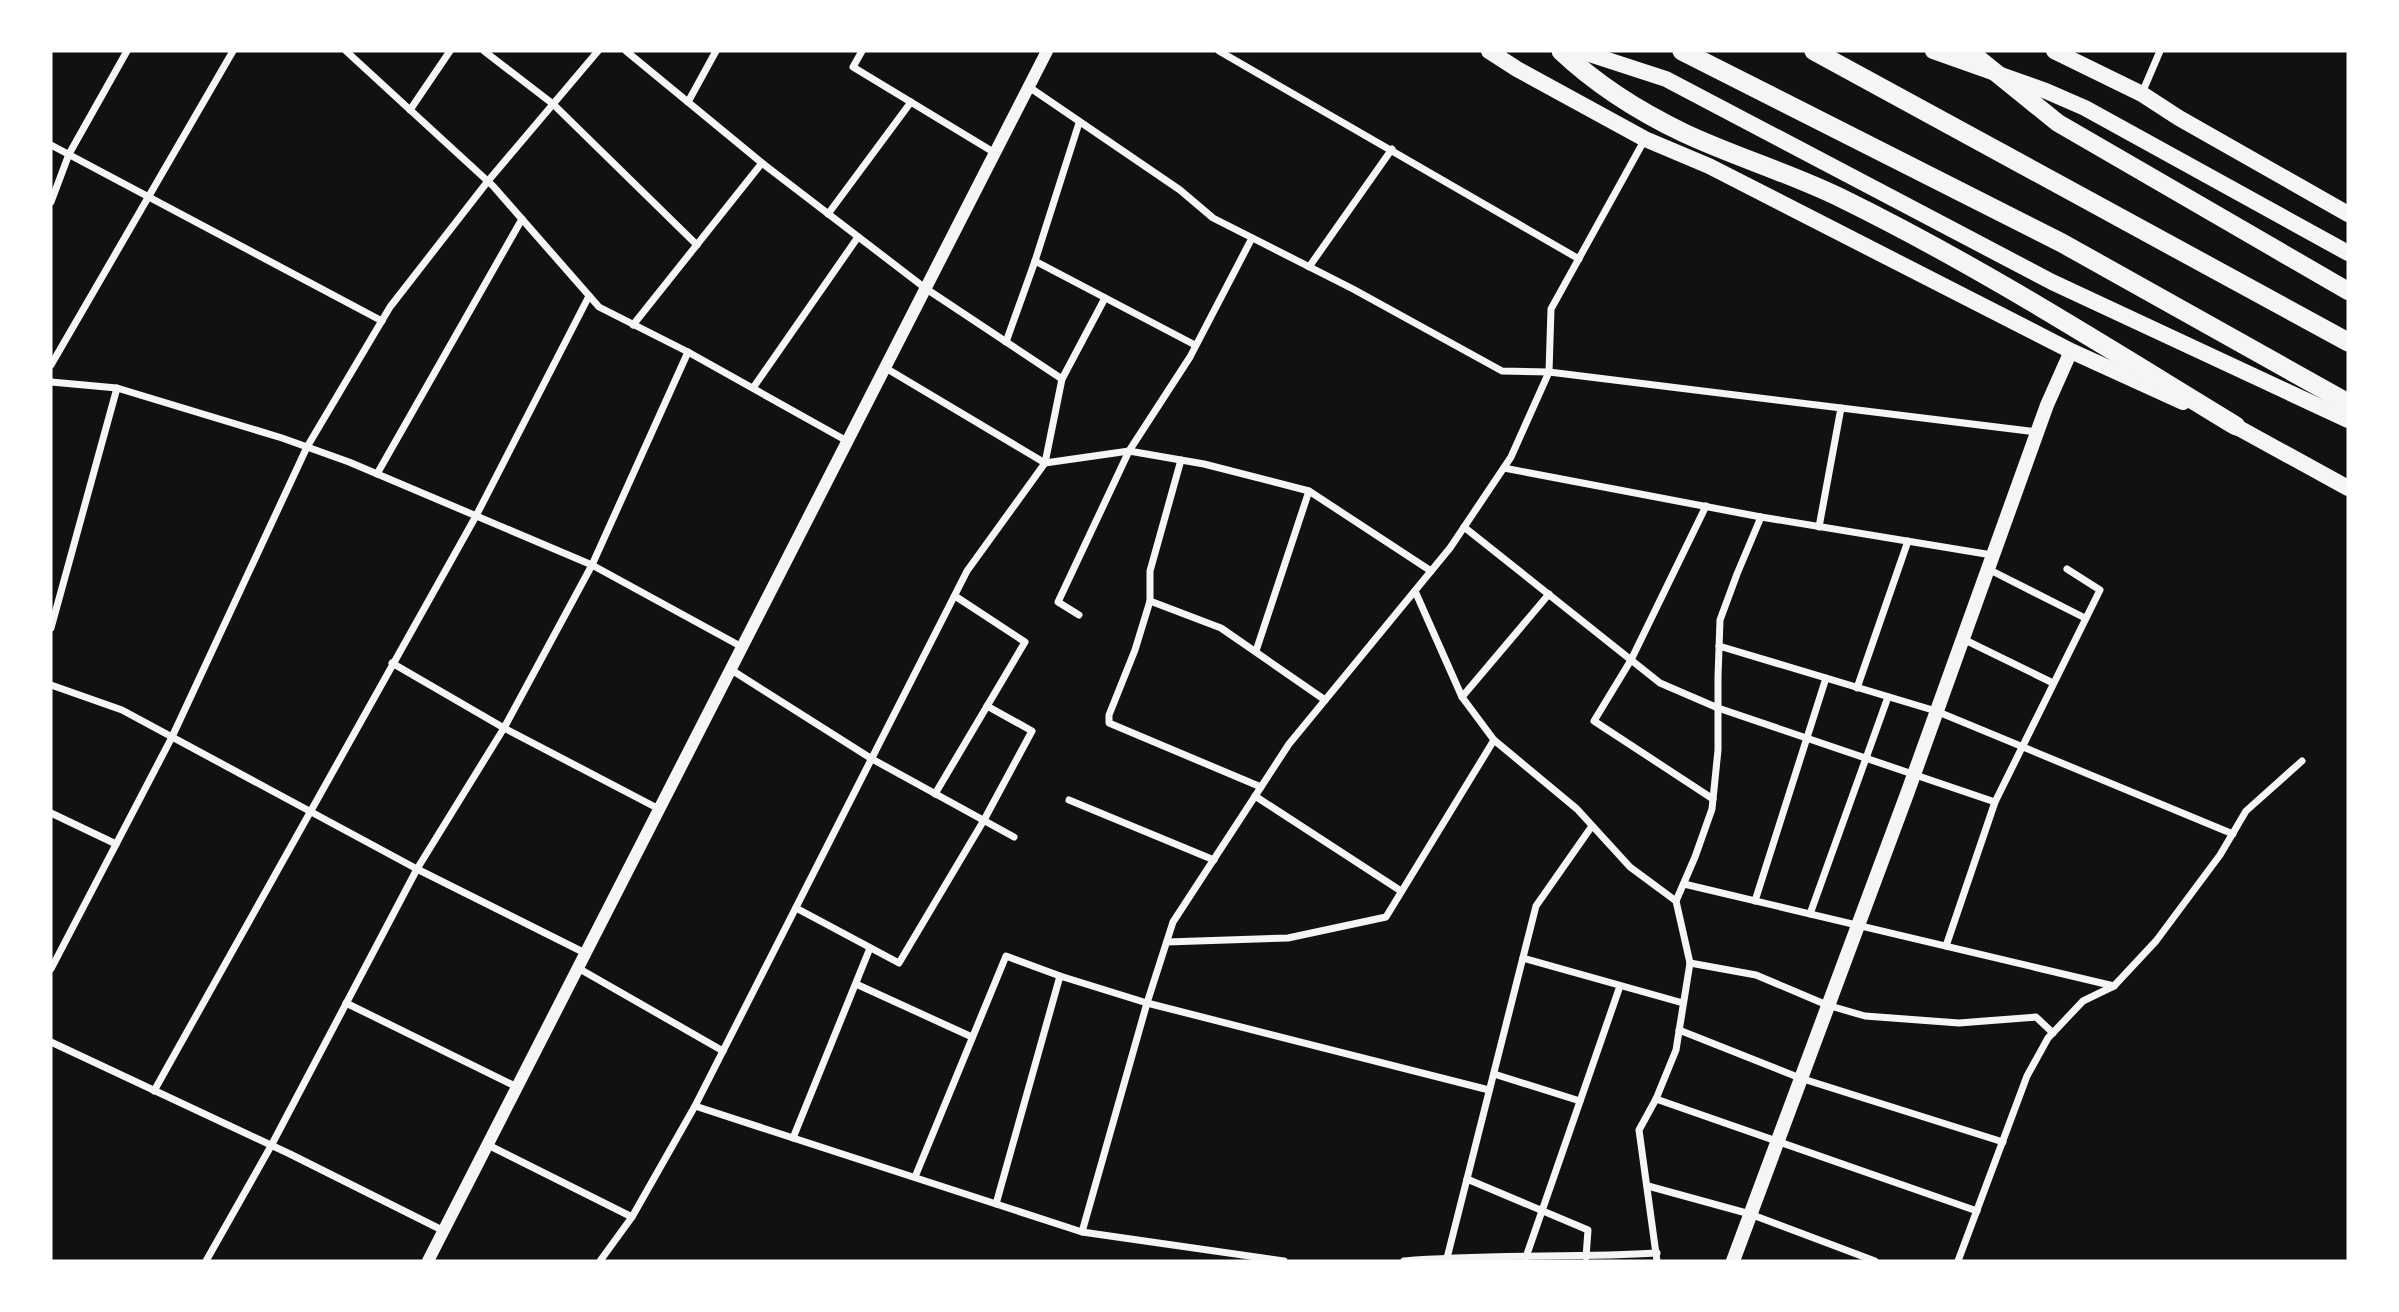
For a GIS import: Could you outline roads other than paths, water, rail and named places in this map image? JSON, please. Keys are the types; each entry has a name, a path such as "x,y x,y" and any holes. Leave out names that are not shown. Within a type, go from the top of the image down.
{"highway":[{"path":"1561,51 1588,76 1664,122 1684,133 1839,197 1911,234 2021,295 2236,426"},
{"path":"1682,51 2062,243 2348,403"},
{"path":"1814,51 2348,342"},
{"path":"1969,51 2058,122 2348,291"}],"main road":[{"path":"1489,51 1645,139 1709,166 2071,351 2236,426 2348,488"},
{"path":"1580,51 1667,79 2052,282 2348,420"},
{"path":"1933,51 2046,90 2085,108 2348,253"},
{"path":"2054,51 2142,94 2179,118 2348,214"},
{"path":"1733,1261 1914,774 2037,432 2071,351"}],"street":[{"path":"51,202 69,154 127,51"},
{"path":"51,365 233,51"},
{"path":"346,51 488,181 599,307 688,352 847,440"},
{"path":"410,110 450,51"},
{"path":"484,51 553,104 697,244"},
{"path":"51,969 172,737 307,447 390,307 488,181 598,51"},
{"path":"626,51 762,163 925,288 1062,379"},
{"path":"688,103 716,51"},
{"path":"862,51 853,67 996,153"},
{"path":"428,1261 1047,51"},
{"path":"1219,51 1579,259"},
{"path":"2142,94 2161,51"},
{"path":"1028,87 1180,190 1213,218 1502,371 1549,372 2037,432"},
{"path":"828,214 911,102"},
{"path":"1006,342 1079,123"},
{"path":"1082,1232 1147,1003 1174,922 1289,744 1431,571 1465,527 1511,457 1549,372 1551,309 1645,139"},
{"path":"51,145 382,321"},
{"path":"1309,267 1392,149"},
{"path":"634,325 762,163"},
{"path":"377,474 522,219"},
{"path":"753,388 858,237"},
{"path":"1079,614 1058,602 1129,451 1195,345 1252,238"},
{"path":"1035,261 1195,345"},
{"path":"154,1091 476,516 589,296"},
{"path":"600,1261 632,1217 695,1106 967,571 1045,463 1062,379 1105,298"},
{"path":"206,1261 271,1146 417,869 505,728 592,565 688,352"},
{"path":"884,367 1045,463 1129,451 1204,464 1309,491 1431,571"},
{"path":"51,382 117,388 307,447 592,565 742,647"},
{"path":"51,628 117,388"},
{"path":"1819,527 1841,408"},
{"path":"1181,460 1150,572 1150,601 1108,723 1261,787"},
{"path":"1504,468 1761,517 1908,541 1990,562 2085,618"},
{"path":"1256,651 1309,491"},
{"path":"1706,506 1631,660 1594,721 1713,799"},
{"path":"1404,1261 1447,1258 1657,1257 1639,1130 1656,1099 1676,1050 1690,963 1676,901 1712,809 1718,750 1720,620 1761,517"},
{"path":"1465,527 1660,683 1718,708 1995,802"},
{"path":"1857,688 1908,541"},
{"path":"1946,946 1995,802 2100,590 2067,569"},
{"path":"1415,591 1462,697 1494,740 1577,809 1630,867 1676,901"},
{"path":"1462,697 1549,594"},
{"path":"935,793 1026,642 955,596"},
{"path":"1150,601 1221,628 1325,699"},
{"path":"1963,639 2053,683"},
{"path":"1719,646 1936,711 2233,834"},
{"path":"392,663 505,728 659,809"},
{"path":"730,669 872,759 1014,837"},
{"path":"1755,901 1826,678"},
{"path":"51,685 122,710 417,869 585,953"},
{"path":"1810,914 1888,697"},
{"path":"796,908 899,963 984,820 1032,731 987,706"},
{"path":"1167,942 1288,938 1386,918 1494,740"},
{"path":"1958,1261 2027,1076 2048,1038 2083,1002 2114,986 2156,941 2220,855 2246,811 2302,761"},
{"path":"1255,796 1401,891"},
{"path":"1069,800 1214,860"},
{"path":"51,813 116,844"},
{"path":"1447,1258 1536,906 1592,826"},
{"path":"1684,884 2114,986"},
{"path":"793,1138 870,948"},
{"path":"915,1177 1006,956 1147,1003 1489,1090"},
{"path":"1523,958 1683,1003"},
{"path":"1690,963 1756,975 1828,1005 1865,1016 1959,1023 2036,1017 2053,1033"},
{"path":"578,968 723,1051"},
{"path":"996,1204 1060,975"},
{"path":"856,984 972,1037"},
{"path":"1526,1257 1620,986"},
{"path":"346,1003 517,1087"},
{"path":"1679,1030 1800,1078 2003,1142"},
{"path":"51,1042 444,1231"},
{"path":"1494,1073 1580,1101"},
{"path":"1656,1099 1977,1211"},
{"path":"695,1106 1082,1232 1284,1261"},
{"path":"488,1145 632,1217"},
{"path":"1467,1179 1588,1230 1586,1257"},
{"path":"1648,1186 1750,1214 1875,1261"}]}
